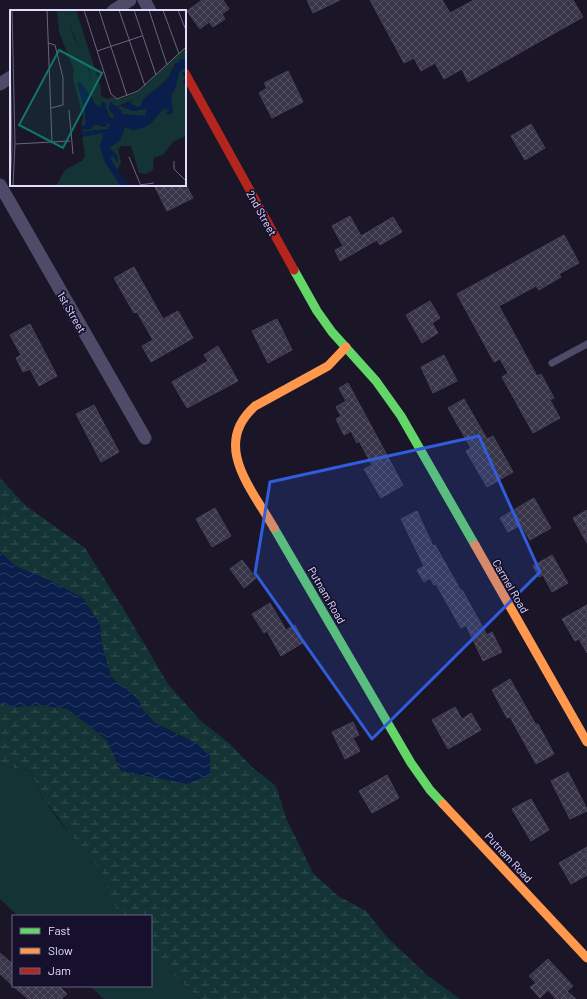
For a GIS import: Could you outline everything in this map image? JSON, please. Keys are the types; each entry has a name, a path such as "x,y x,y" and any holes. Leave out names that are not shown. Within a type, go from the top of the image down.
{"street":[{"path":"115,10 130,0"},
{"path":"144,0 149,10"},
{"name":"2nd Street","path":"186,76 317,311 346,347"},
{"path":"0,84 10,78"},
{"name":"1st Street","path":"0,185 145,438"},
{"name":"Carmel Road","path":"346,347 376,381 401,416 587,742"},
{"name":"Putnam Road","path":"346,347 328,366 246,412 239,422 235,435 236,458 240,469 410,763 430,790 587,958"}],"lane":[{"path":"552,363 587,344"}],"highlighted area":[{"path":"479,436 540,572 372,739 255,573 270,482"}],"green space":[{"path":"0,478 26,506 85,548 168,684 200,720 230,744 253,768 276,786 286,818 313,873 338,896 366,911 387,937 427,975 460,999 200,999 173,974 152,958 152,915 118,915 75,840 41,795 31,771 0,765 0,703 11,707 41,705 68,709 107,740 121,771 197,744 155,723 143,710 138,699 111,677 102,646 100,624 50,581 15,566 0,552"},
{"path":"0,765 31,771 41,795 56,817 101,870 119,915 17,915 0,899"},
{"path":"152,958 173,974 200,999 104,999 91,987 152,987"}],"water":[{"path":"0,552 15,566 50,580 83,598 100,624 102,646 111,677 138,699 143,710 155,723 197,744 210,756 210,775 187,784 121,771 107,740 68,709 41,705 11,707 0,703"}],"building":[{"path":"202,0 223,0 229,9 222,14 225,19 213,27 209,22 200,29 187,11"},
{"path":"307,0 340,0 313,13"},
{"path":"370,0 442,0 450,13 474,0 573,0 583,17 468,82 462,69 444,79 435,63 421,71 414,58 404,63"},
{"path":"288,71 303,102 272,118 259,93 267,88 264,83"},
{"path":"531,124 545,148 525,160 511,136"},
{"path":"186,185 193,198 167,211 154,186"},
{"path":"350,216 361,236 393,217 402,232 380,245 377,240 340,261 335,250 343,246 332,226"},
{"path":"564,235 579,263 559,274 561,277 539,290 536,286 499,306 537,376 541,374 554,398 550,400 560,418 533,433 502,377 508,373 500,359 494,362 457,294"},
{"path":"134,267 163,319 178,311 193,338 151,362 142,346 153,340 137,312 134,313 114,278"},
{"path":"430,301 440,318 432,323 438,333 422,343 406,315"},
{"path":"277,319 292,350 268,363 252,331"},
{"path":"30,324 57,376 39,386 30,369 23,372 16,358 21,355 10,335"},
{"path":"218,346 238,381 187,408 172,382 208,361 204,355"},
{"path":"444,355 457,381 433,393 421,367"},
{"path":"348,383 403,485 381,498 364,469 372,465 359,441 357,443 351,431 344,435 336,419 341,416 336,407 346,401 339,388"},
{"path":"464,399 487,439 493,436 513,472 487,487 466,451 471,448 448,408"},
{"path":"94,405 119,452 101,462 76,414"},
{"path":"534,498 551,528 530,540 521,525 508,532 500,518"},
{"path":"215,508 231,536 212,547 196,519"},
{"path":"587,510 587,543 573,518"},
{"path":"417,511 433,546 435,545 487,635 492,632 502,652 483,661 466,625 461,628 436,584 434,585 430,578 424,582 417,570 424,566 401,519"},
{"path":"552,555 568,583 552,592 543,575 539,577 533,566"},
{"path":"242,560 256,578 244,588 230,569"},
{"path":"270,603 286,630 295,625 304,642 281,656 267,631 264,633 252,614"},
{"path":"587,605 587,653 579,639 575,641 562,619"},
{"path":"510,679 536,725 538,724 554,754 536,764 510,717 507,718 492,690"},
{"path":"455,707 462,719 471,713 481,730 448,749 432,720"},
{"path":"353,722 359,735 353,738 360,751 345,759 332,732"},
{"path":"568,772 587,809 587,811 570,819 551,781"},
{"path":"387,775 399,798 372,813 359,791"},
{"path":"531,799 549,830 531,841 512,809"},
{"path":"587,847 587,875 571,884 559,863"},
{"path":"0,953 12,963 12,985 0,974"},
{"path":"548,959 573,986 567,991 576,999 556,999 548,990 540,998 530,987 536,983 529,976"},
{"path":"14,987 60,987 67,994 61,999 28,999"}],"traffic: fast":[{"path":"294,270 317,311 332,332 376,381 401,416 475,545"},
{"path":"274,528 411,763 430,790 443,804"}],"traffic: slow":[{"path":"274,528 247,483 240,467 236,451 236,436 242,421 255,406 328,366 346,347"},
{"path":"475,545 587,742"},
{"path":"443,804 587,958"}],"traffic: jam":[{"path":"186,75 294,270"}]}
